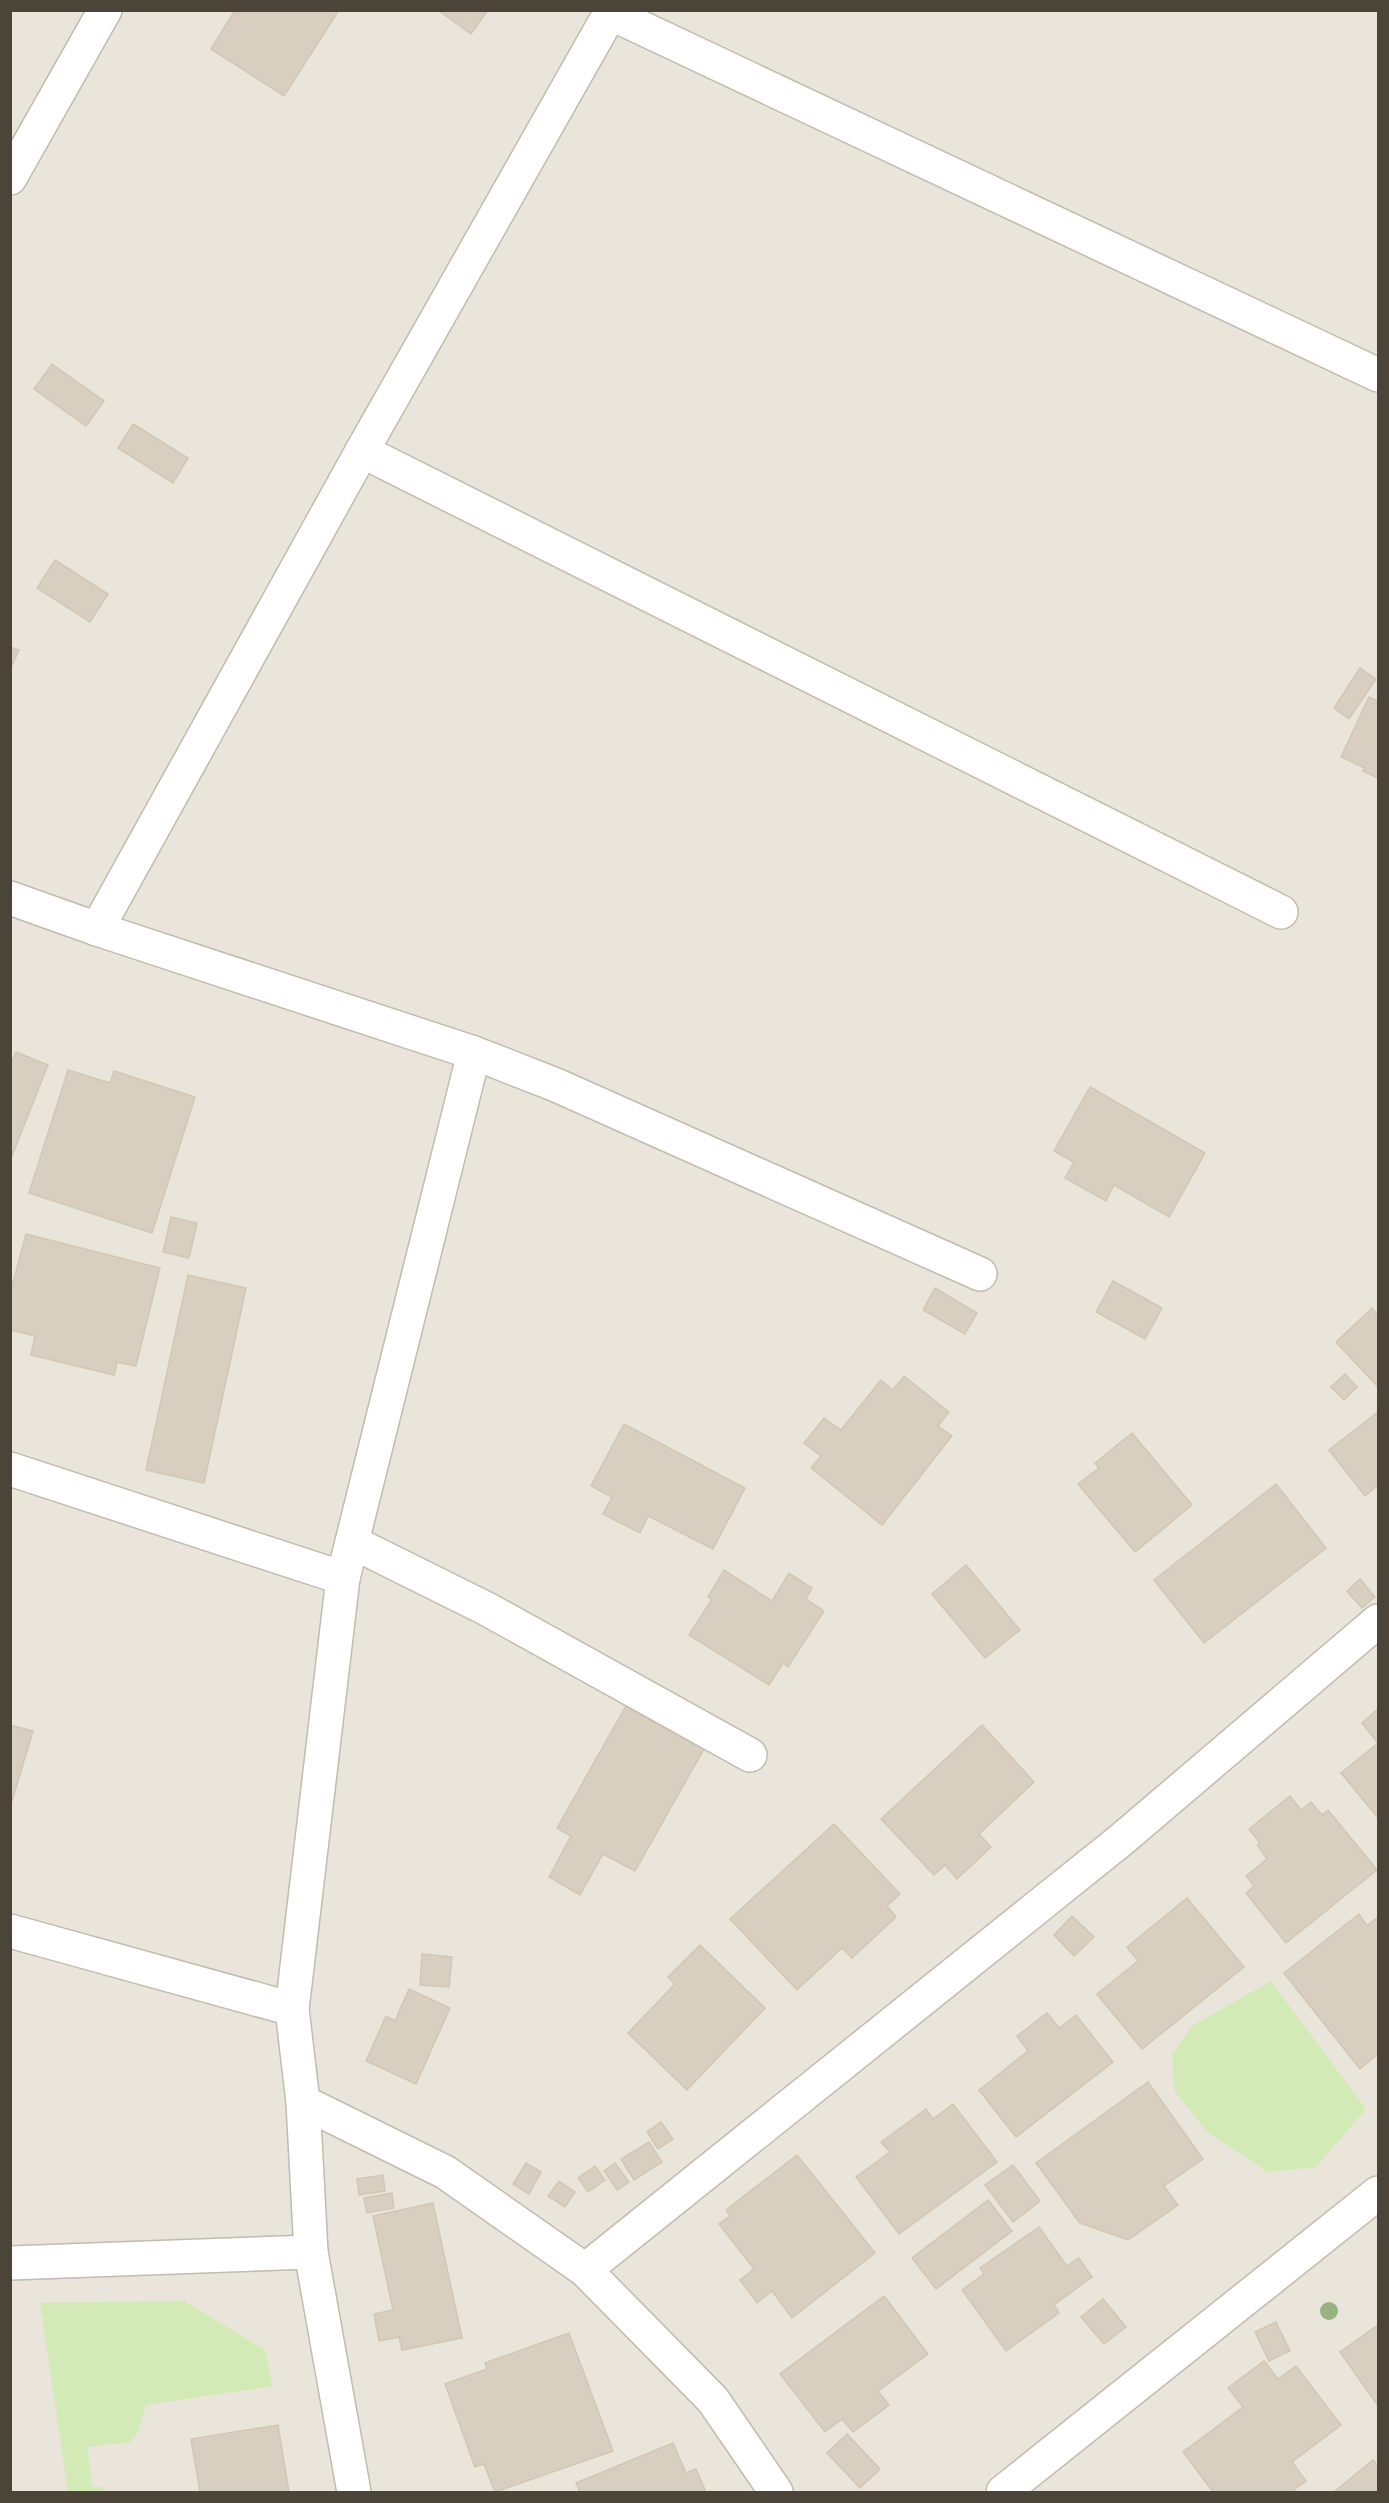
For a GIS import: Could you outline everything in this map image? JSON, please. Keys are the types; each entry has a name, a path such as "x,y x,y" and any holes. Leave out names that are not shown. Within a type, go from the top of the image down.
{"street":[{"path":"15,161 105,10"},
{"path":"97,929 362,451 611,12 1378,375"},
{"path":"362,451 1281,912"},
{"path":"10,898 97,929 474,1053 556,1085 980,1274"},
{"path":"354,2493 311,2252 303,2102 292,2009 343,1578 474,1053"},
{"path":"10,1469 343,1578"},
{"path":"352,1542 487,1609 750,1755"},
{"path":"585,2270 1121,1840 1378,1621"},
{"path":"10,1931 292,2009"},
{"path":"303,2102 444,2172 585,2270 713,2400 776,2493"},
{"path":"1003,2493 1378,2193"},
{"path":"10,2263 311,2252"}],"shaded area":[{"path":"11,11 1378,11 1378,2492 11,2492"}],"green space":[{"path":"1271,1981 1366,2109 1316,2167 1268,2172 1208,2133 1174,2090 1172,2054 1192,2026"},
{"path":"184,2301 265,2350 272,2386 146,2405 137,2434 130,2442 87,2447 92,2487 102,2487 103,2492 68,2492 40,2303"}],"building":[{"path":"235,10 339,10 284,96 211,49"},
{"path":"438,10 488,10 471,34"},
{"path":"52,364 104,401 86,426 34,389"},
{"path":"133,424 188,458 173,483 118,448"},
{"path":"55,560 108,594 90,622 37,588"},
{"path":"10,647 19,650 10,670"},
{"path":"1360,668 1376,679 1349,719 1334,708"},
{"path":"1369,697 1378,701 1378,778 1363,771 1365,768 1341,757"},
{"path":"16,1052 48,1065 10,1161 10,1066"},
{"path":"68,1070 110,1083 114,1071 195,1097 152,1233 29,1193"},
{"path":"1090,1087 1205,1153 1169,1217 1114,1185 1106,1201 1065,1178 1074,1162 1054,1151"},
{"path":"171,1217 197,1223 189,1258 163,1252"},
{"path":"26,1234 160,1268 136,1366 117,1362 114,1375 31,1355 35,1336 10,1330 10,1294"},
{"path":"188,1275 246,1288 204,1483 146,1470"},
{"path":"1113,1281 1162,1308 1145,1339 1096,1312"},
{"path":"935,1288 977,1313 965,1334 923,1310"},
{"path":"1372,1308 1378,1316 1377,1386 1336,1342"},
{"path":"1345,1374 1357,1387 1344,1400 1331,1387"},
{"path":"904,1376 949,1412 938,1426 952,1436 882,1525 811,1468 821,1456 804,1443 824,1418 841,1430 881,1380 893,1390"},
{"path":"1378,1412 1378,1485 1365,1496 1329,1450"},
{"path":"624,1424 745,1488 713,1549 648,1516 640,1533 603,1514 612,1497 591,1486"},
{"path":"1132,1433 1192,1505 1135,1552 1078,1484 1099,1468 1095,1463"},
{"path":"1276,1484 1326,1548 1204,1643 1154,1580"},
{"path":"966,1565 1020,1630 985,1658 932,1594"},
{"path":"724,1570 772,1601 789,1573 812,1588 806,1599 824,1611 788,1667 783,1663 769,1685 689,1635 712,1599 708,1597"},
{"path":"1360,1579 1375,1597 1362,1608 1347,1591"},
{"path":"626,1706 704,1749 635,1871 603,1854 580,1895 549,1877 571,1836 557,1828"},
{"path":"1378,1709 1378,1743 1362,1723"},
{"path":"10,1725 33,1731 12,1801 10,1801"},
{"path":"982,1725 1034,1782 979,1834 991,1847 957,1879 945,1865 934,1875 881,1819"},
{"path":"1378,1743 1378,1818 1341,1773"},
{"path":"1290,1796 1301,1810 1311,1802 1322,1815 1328,1810 1377,1870 1286,1943 1246,1893 1254,1886 1246,1876 1267,1859 1257,1845 1260,1843 1249,1829"},
{"path":"834,1824 900,1894 887,1906 896,1917 852,1958 842,1948 797,1990 730,1919"},
{"path":"1187,1898 1244,1967 1142,2049 1097,1994 1138,1961 1127,1947"},
{"path":"1359,1914 1367,1926 1378,1917 1378,2054 1360,2069 1284,1973"},
{"path":"1072,1916 1094,1937 1074,1956 1054,1935"},
{"path":"700,1945 765,2008 687,2090 628,2033 675,1984 668,1977"},
{"path":"422,1954 452,1957 449,1987 420,1985"},
{"path":"409,1989 450,2008 416,2084 366,2061 386,2016 395,2021"},
{"path":"1047,2013 1059,2028 1076,2015 1113,2062 1016,2137 979,2090 1028,2051 1017,2036"},
{"path":"1148,2082 1203,2159 1164,2186 1178,2205 1128,2240 1080,2223 1036,2163"},
{"path":"953,2104 997,2162 899,2234 856,2177 890,2152 881,2142 926,2109 933,2119"},
{"path":"661,2122 673,2139 658,2149 647,2132"},
{"path":"649,2142 662,2162 634,2180 621,2159"},
{"path":"797,2155 875,2253 792,2318 772,2291 757,2303 740,2280 754,2269 719,2224 730,2216 726,2210"},
{"path":"526,2163 541,2172 529,2194 513,2184"},
{"path":"615,2163 629,2182 617,2190 604,2171"},
{"path":"1013,2165 1040,2201 1013,2222 985,2185"},
{"path":"595,2166 605,2180 588,2192 578,2178"},
{"path":"383,2175 385,2191 359,2195 357,2179"},
{"path":"559,2181 575,2192 565,2207 548,2196"},
{"path":"392,2193 394,2208 367,2213 364,2198"},
{"path":"988,2200 1012,2231 936,2289 912,2258"},
{"path":"433,2203 462,2338 402,2350 399,2337 379,2341 374,2314 393,2310 373,2216"},
{"path":"1039,2227 1067,2266 1079,2258 1092,2277 1054,2305 1059,2313 1006,2351 962,2290 984,2274 980,2268"},
{"path":"884,2296 928,2354 878,2391 889,2405 853,2432 842,2419 825,2432 780,2374"},
{"path":"1103,2299 1126,2327 1104,2344 1081,2317"},
{"path":"1276,2322 1290,2351 1269,2361 1255,2332"},
{"path":"1378,2325 1378,2406 1340,2352"},
{"path":"569,2333 613,2451 495,2492 484,2464 475,2467 445,2384 487,2369 485,2363"},
{"path":"1264,2361 1278,2379 1296,2366 1341,2425 1292,2462 1306,2481 1291,2492 1213,2492 1183,2452 1243,2407 1228,2388"},
{"path":"278,2425 289,2492 200,2492 191,2439"},
{"path":"847,2434 880,2469 860,2488 827,2453"},
{"path":"673,2443 686,2473 696,2469 706,2492 580,2492 576,2483"},
{"path":"1373,2460 1378,2466 1378,2492 1334,2492"}]}
